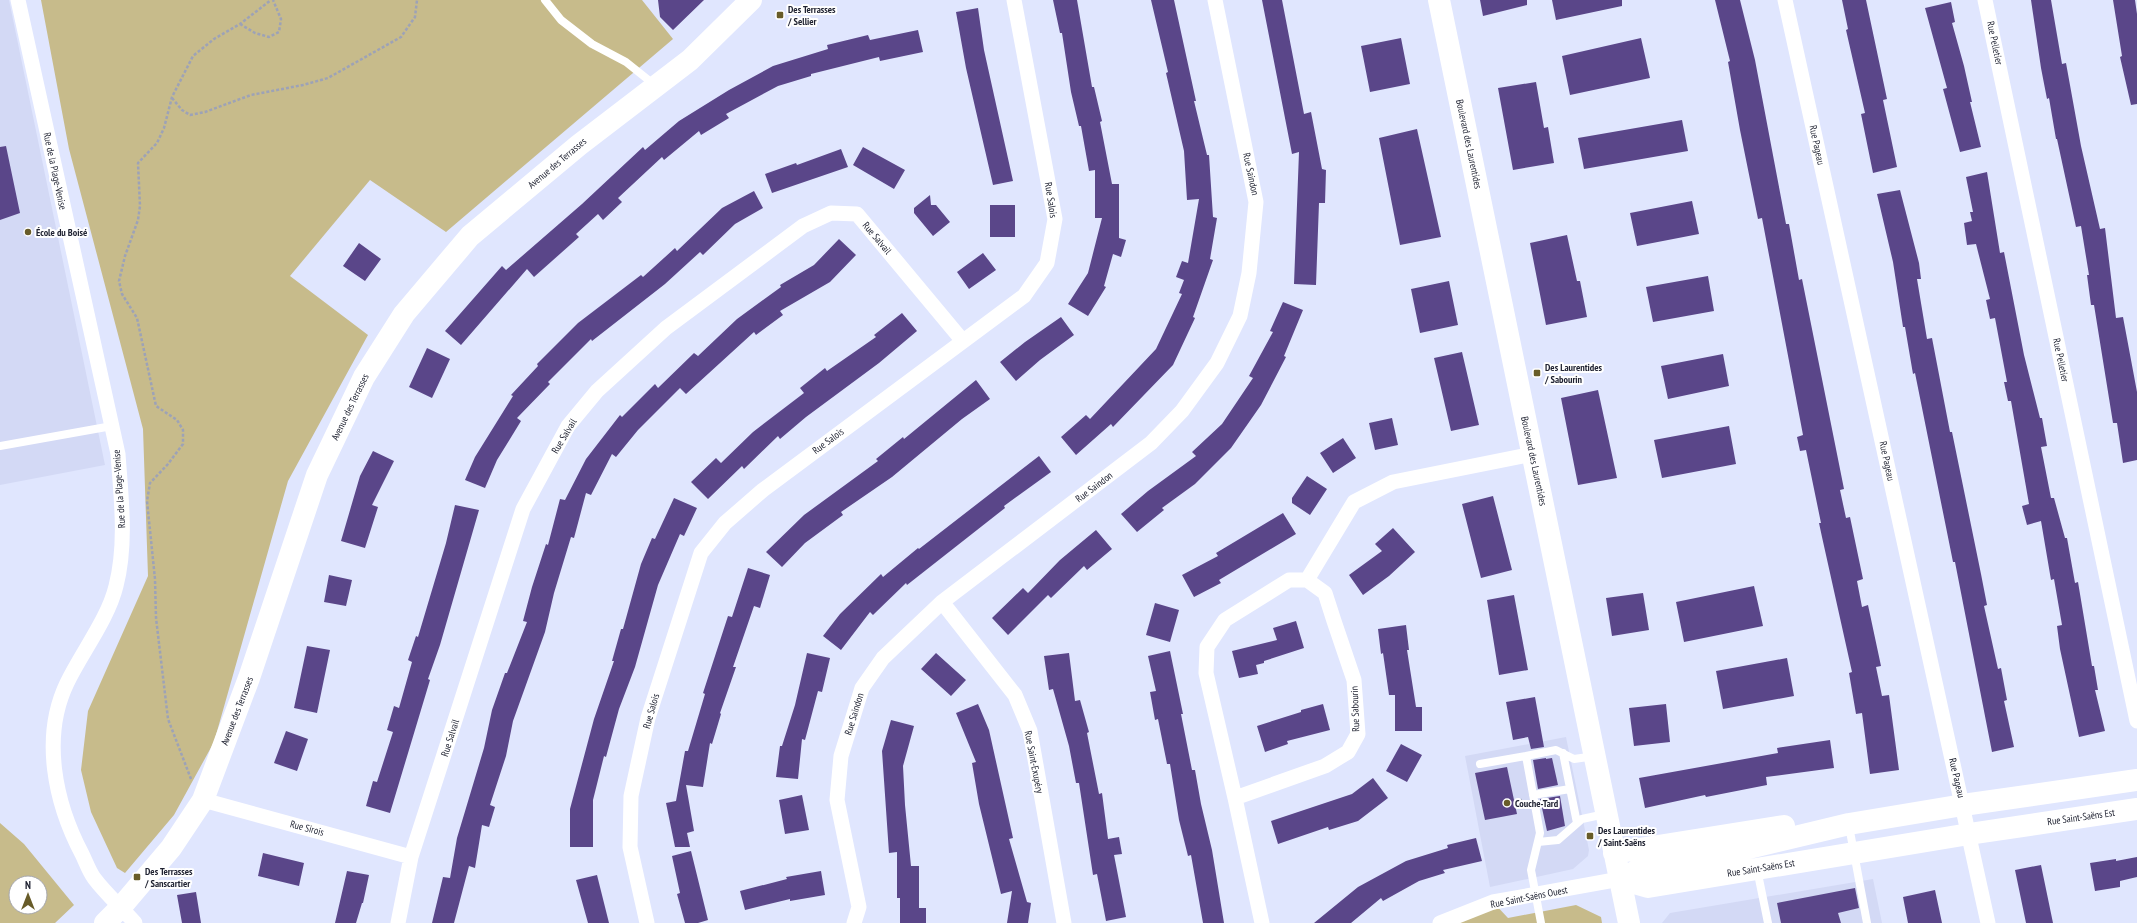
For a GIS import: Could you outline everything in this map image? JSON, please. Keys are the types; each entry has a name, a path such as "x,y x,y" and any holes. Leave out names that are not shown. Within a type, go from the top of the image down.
{"street":[{"name":"Rue de la Plage-Venise","path":"18,0 118,454 122,523 120,562 116,587 106,610 67,684 56,714 54,746 55,776 72,836 93,877 128,915"},
{"name":"Avenue des Terrasses","path":"105,923 128,915 203,800 250,678 317,475 364,377 404,314 470,236 579,145 690,60 751,0"},
{"name":"Rue Salois","path":"647,923 630,847 631,796 648,718 701,553 725,523 763,490 962,340 1024,296 1047,263 1055,219 1014,0"},
{"name":"Rue Saindon","path":"854,923 859,907 837,800 841,756 862,688 883,658 942,602 1151,443 1182,411 1217,364 1240,316 1249,274 1256,202 1215,0"},
{"name":"Boulevard des Laurentides","path":"1439,0 1629,923"},
{"name":"Rue Pageau","path":"1786,0 1988,923"},
{"name":"Rue Pelletier","path":"1985,0 2137,720"},
{"name":"Rue Salvail","path":"398,923 411,857 524,509 568,426 597,391 666,328 803,226 831,214 857,214 962,340"},
{"path":"1262,923 1206,673 1207,647 1225,620 1289,580 1307,580 1354,502 1393,482 1533,454"},
{"name":"Rue Sabourin","path":"1235,798 1324,766 1348,752 1358,734 1354,680 1324,593 1307,580"},
{"name":"Rue Saint-Exupéry","path":"942,602 1015,695 1030,731 1064,923"},
{"name":"Rue Saint-Saëns Est","path":"1620,879 1642,868 1707,858 1849,824 1963,805 2137,780"},
{"name":"Rue Sirois","path":"203,800 411,857"},
{"name":"Rue Saint-Saëns Est","path":"1620,879 1648,887 1969,834 2137,809"},
{"name":"Rue Saint-Saëns Est","path":"1614,853 1793,824 1849,824"},
{"name":"Rue Saint-Saëns Ouest","path":"1440,923 1493,902 1620,879"}],"lane":[{"path":"545,0 561,20 592,44 626,62 656,86"},
{"path":"0,446 112,426"},
{"path":"1480,764 1556,750 1574,759 1595,756"},
{"path":"1563,754 1577,823"},
{"path":"1526,756 1540,833 1531,870 1541,923"},
{"path":"1533,795 1570,789"},
{"path":"1538,842 1558,840 1582,819 1607,814"},
{"path":"1849,824 1867,923"},
{"path":"1757,869 1768,923"}],"path":[{"path":"187,773 168,719 156,618 155,579 147,501 150,484 183,444 183,430 177,420 156,406 137,318 122,294 119,281 125,256 138,220 140,206 138,163 157,143 164,128 172,97 193,56 214,39 240,24 272,0 281,19 279,32 269,38 255,33 240,24"},
{"path":"172,97 182,110 190,115 205,112 251,96 304,85 328,78 401,38 415,17 417,0"}],"shaded area":[{"name":"École du Boisé","path":"0,0 9,0 105,465 0,485"},
{"path":"41,0 642,0 673,39 446,232 370,180 290,276 368,335 288,481 214,742 174,815 125,873 117,868 91,812 81,770 88,711 148,576 143,429 69,149"},
{"path":"1566,737 1589,850 1588,856 1573,869 1490,887 1465,756"},
{"path":"0,823 24,844 74,905 55,923 0,923"},
{"path":"1873,879 1882,923 1662,923 1670,913"},
{"path":"1493,902 1508,918 1576,905 1601,917 1602,923 1440,923"}],"building":[{"path":"658,0 704,0 673,30 660,17"},
{"path":"1053,0 1077,0 1092,87 1094,87 1102,121 1100,122 1112,184 1119,184 1119,238 1126,240 1121,257 1113,254 1104,286 1106,287 1088,316 1068,304 1088,273 1102,218 1095,218 1095,170 1089,171 1081,126 1079,126 1071,92 1062,33 1060,33"},
{"path":"1151,0 1174,0 1196,101 1194,101 1207,155 1209,155 1213,217 1217,218 1210,259 1213,260 1193,317 1195,318 1173,365 1113,427 1111,424 1076,455 1061,437 1086,415 1090,419 1156,349 1182,294 1179,293 1184,280 1176,277 1182,261 1188,263 1199,199 1187,200 1184,151 1166,73 1168,72"},
{"path":"1262,0 1282,0 1304,114 1311,112 1322,169 1326,170 1325,203 1319,203 1316,285 1294,284 1299,152 1292,154"},
{"path":"1480,0 1527,0 1527,5 1483,16"},
{"path":"1552,0 1622,0 1622,6 1556,20"},
{"path":"1715,0 1740,0 1755,60 1786,224 1789,224 1799,280 1802,279 1844,489 1840,490 1846,518 1850,517 1863,579 1857,581 1862,607 1868,605 1881,666 1876,667 1882,696 1889,695 1899,770 1870,774 1862,713 1856,714 1849,673 1852,672 1819,523 1821,523 1806,450 1800,451 1797,437 1803,435 1762,218 1758,219 1740,130 1728,62 1730,61"},
{"path":"1842,0 1866,0 1887,99 1883,100 1897,167 1873,173 1861,114 1865,113 1846,30 1848,29"},
{"path":"2031,0 2051,0 2062,64 2066,63 2081,146 2100,229 2105,228 2116,318 2123,317 2137,392 2137,460 2123,463 2117,423 2113,423 2094,305 2091,305 2087,275 2089,275 2081,226 2076,227 2056,139 2049,98 2047,99"},
{"path":"2113,0 2135,0 2137,14 2137,104 2131,105 2120,57 2122,56"},
{"path":"1951,2 1955,22 1952,23 1964,66 1972,102 1970,102 1981,147 1960,152 1943,89 1947,88 1925,8"},
{"path":"978,8 984,50 1013,181 993,185 966,68 956,12"},
{"path":"918,30 923,52 880,61 879,57 811,74 811,76 778,86 726,114 729,118 701,135 699,131 664,160 662,157 618,198 622,202 603,220 598,214 576,234 579,237 534,277 527,269 461,345 445,331 502,266 506,270 582,204 643,147 645,150 679,121 729,90 773,66 828,49 827,45 868,35 870,40"},
{"path":"1401,38 1410,84 1370,92 1361,46"},
{"path":"1641,38 1650,78 1570,95 1562,56"},
{"path":"1536,82 1544,128 1548,127 1554,163 1513,170 1498,88"},
{"path":"1682,120 1688,151 1584,169 1578,138"},
{"path":"1417,129 1441,237 1400,245 1379,138"},
{"path":"6,146 20,213 0,220 0,147"},
{"path":"863,147 905,170 894,189 853,165"},
{"path":"841,149 848,167 772,193 765,174 796,163 797,165"},
{"path":"1987,172 2000,253 2004,252 2024,355 2040,418 2042,418 2047,446 2041,447 2051,498 2054,498 2065,538 2067,538 2075,583 2078,582 2092,666 2094,666 2098,690 2095,690 2105,731 2079,737 2060,649 2057,626 2062,625 2054,579 2051,580 2041,521 2027,525 2022,506 2029,504 2011,401 2008,401 2004,382 2007,382 1995,318 1990,319 1986,300 1990,299 1976,244 1967,245 1964,223 1972,221 1970,212 1973,212 1966,177"},
{"path":"1900,190 1919,263 1921,279 1917,279 1927,339 1932,338 1950,432 1952,432 1981,574 1987,605 1984,606 1998,669 2001,668 2007,700 2004,701 2014,747 1992,752 1955,562 1953,562 1915,373 1913,374 1905,327 1903,327 1893,262 1877,194"},
{"path":"754,191 763,208 735,224 703,255 700,252 665,284 592,341 591,339 548,382 550,384 517,418 521,421 497,460 485,488 465,480 475,457 513,396 511,395 538,366 537,364 578,323 641,275 643,277 675,248 677,251 722,208"},
{"path":"930,195 931,205 936,205 950,222 933,236 914,213 914,208"},
{"path":"1692,201 1699,234 1637,246 1630,213"},
{"path":"990,205 1015,205 1015,237 990,237"},
{"path":"1567,235 1577,281 1580,281 1587,317 1546,325 1530,243"},
{"path":"839,239 856,255 830,282 780,311 783,315 756,335 754,332 686,394 680,388 638,430 616,457 612,454 591,495 586,493 574,538 571,537 554,593 545,632 513,721 506,756 490,805 495,807 489,827 482,825 475,868 469,866 454,923 432,923 443,877 450,878 457,838 484,748 492,710 505,673 507,673 527,622 523,621 532,587 546,544 548,545 560,499 565,500 586,459 620,415 622,417 655,384 658,388 694,353 698,356 737,319 781,287 780,285 814,265"},
{"path":"359,243 381,259 365,281 343,266"},
{"path":"983,253 996,270 969,289 957,272"},
{"path":"1708,276 1714,311 1653,322 1646,287"},
{"path":"1449,281 1458,325 1420,333 1411,289"},
{"path":"1283,302 1303,310 1284,356 1286,357 1261,405 1231,448 1195,484 1162,508 1164,510 1137,532 1121,514 1148,491 1196,456 1192,452 1222,424 1253,378 1249,376 1273,332 1270,331"},
{"path":"902,313 917,331 879,363 806,417 780,439 778,436 744,469 742,466 708,499 691,482 716,458 721,463 753,432 804,393 800,388 825,368 827,371 876,337 874,335"},
{"path":"1061,317 1074,335 1040,360 1016,381 1000,362 1025,342"},
{"path":"427,348 450,359 432,398 409,387"},
{"path":"1462,352 1479,425 1451,431 1434,358"},
{"path":"1723,354 1729,386 1668,399 1661,366"},
{"path":"976,380 990,399 962,419 892,477 841,512 843,515 805,543 782,567 766,552 804,515 878,461 876,459 903,437 904,439"},
{"path":"1598,390 1617,478 1578,485 1561,398"},
{"path":"1392,418 1398,445 1375,450 1369,423"},
{"path":"1729,426 1736,464 1662,478 1654,440"},
{"path":"1343,438 1356,458 1333,473 1320,453"},
{"path":"373,451 394,461 372,505 378,507 365,548 341,541 360,476"},
{"path":"1039,456 1051,472 1004,506 1005,508 907,585 906,583 873,615 870,612 841,650 823,636 840,614 881,574 883,577 918,548 919,549"},
{"path":"1307,476 1327,489 1310,515 1292,503 1292,498"},
{"path":"1493,496 1512,570 1481,578 1462,504"},
{"path":"674,498 697,508 684,536 680,534 658,585 635,667 619,709 606,757 604,756 593,800 593,847 570,847 570,809 594,719 614,661 612,661 621,629 623,629 641,564 652,538 655,539"},
{"path":"455,505 479,510 440,645 428,679 430,680 390,813 366,806 373,781 377,782 393,732 387,730 394,706 399,708 412,662 408,660 416,636 418,637 446,543"},
{"path":"1283,513 1296,534 1219,580 1221,583 1194,597 1182,575 1218,556 1216,553"},
{"path":"1393,528 1415,552 1389,576 1363,595 1349,575 1382,551 1375,544"},
{"path":"1096,530 1112,549 1087,570 1084,566 1051,598 1048,595 1008,635 992,618 1023,588 1028,593 1060,560"},
{"path":"748,568 770,575 760,608 754,606 733,667 736,667 720,713 721,714 712,744 710,743 703,787 686,785 694,831 687,833 690,847 675,847 666,803 676,801 685,751 688,751 705,694 703,693 728,616 732,617"},
{"path":"329,575 352,580 346,606 324,602"},
{"path":"1754,586 1763,626 1684,642 1676,602"},
{"path":"1643,593 1649,630 1612,636 1606,598"},
{"path":"1514,595 1528,670 1499,675 1487,600"},
{"path":"1155,603 1179,610 1170,642 1146,635"},
{"path":"1296,621 1304,648 1264,661 1264,663 1256,665 1258,674 1239,678 1232,651 1277,640 1273,628"},
{"path":"1406,625 1409,650 1407,650 1416,707 1422,707 1422,731 1395,731 1395,695 1389,695 1383,653 1381,654 1378,629"},
{"path":"307,646 330,650 317,713 294,708"},
{"path":"1170,651 1183,714 1181,714 1192,770 1195,770 1212,850 1224,923 1203,923 1191,855 1188,856 1179,820 1170,764 1167,764 1158,719 1155,720 1150,692 1156,691 1148,656"},
{"path":"807,653 830,658 822,692 818,691 805,740 802,739 798,779 776,777 780,746 782,746 795,705"},
{"path":"936,653 966,680 951,696 921,669"},
{"path":"1069,653 1075,701 1080,700 1089,732 1087,733 1099,794 1102,793 1108,839 1119,837 1122,854 1114,855 1126,917 1106,921 1097,874 1093,875 1079,783 1076,783 1069,746 1053,689 1049,690 1044,656"},
{"path":"1787,658 1794,696 1723,709 1716,671"},
{"path":"1535,697 1544,747 1531,749 1528,737 1513,740 1506,702"},
{"path":"978,704 989,730 1013,838 1009,839 1027,902 1031,903 1028,923 1007,923 1012,891 1001,894 979,804 972,763 976,762 956,713"},
{"path":"1323,704 1330,730 1287,741 1288,744 1265,752 1257,726 1301,712 1301,710"},
{"path":"1666,704 1670,742 1634,746 1629,708"},
{"path":"891,720 914,726 903,766 905,805 911,866 919,866 919,908 926,908 926,923 900,923 900,898 897,898 897,852 889,853 882,751"},
{"path":"286,731 308,739 297,771 274,763"},
{"path":"1830,740 1834,768 1766,777 1767,785 1706,797 1705,795 1645,808 1639,778 1778,753 1777,748"},
{"path":"1401,744 1422,755 1407,782 1386,771"},
{"path":"1552,758 1558,785 1538,789 1533,760"},
{"path":"1507,767 1517,814 1485,820 1475,773"},
{"path":"1373,778 1388,798 1358,821 1329,830 1328,827 1278,844 1271,821 1352,794"},
{"path":"802,795 809,830 785,834 779,800"},
{"path":"1560,796 1565,826 1547,831 1540,799"},
{"path":"1476,838 1482,861 1443,870 1445,873 1419,881 1383,901 1381,898 1351,923 1314,923 1358,887 1406,861 1448,848 1447,845"},
{"path":"691,851 708,920 698,923 685,923 677,894 680,893 672,856"},
{"path":"263,853 304,863 299,886 258,876"},
{"path":"2137,857 2137,877 2120,881 2120,887 2095,891 2090,863 2116,859 2116,861"},
{"path":"2041,865 2053,923 2026,923 2015,870"},
{"path":"347,871 369,875 363,903 356,923 335,923"},
{"path":"821,871 825,895 790,901 790,899 745,910 740,891 787,879 786,877"},
{"path":"597,875 609,923 588,923 576,880"},
{"path":"1855,888 1859,908 1838,913 1841,923 1781,923 1777,903"},
{"path":"1935,890 1942,923 1908,923 1903,897"},
{"path":"196,892 201,923 182,923 177,895"}],"place":[{"name":"Des Terrasses / Sellier","path":"780,15"},
{"name":"École du Boisé","path":"28,232"},
{"name":"Des Laurentides / Sabourin","path":"1537,373"},
{"name":"Couche-Tard","path":"1507,803"},
{"name":"Des Laurentides / Saint-Saëns","path":"1590,836"},
{"name":"Des Terrasses / Sanscartier","path":"137,877"}]}
